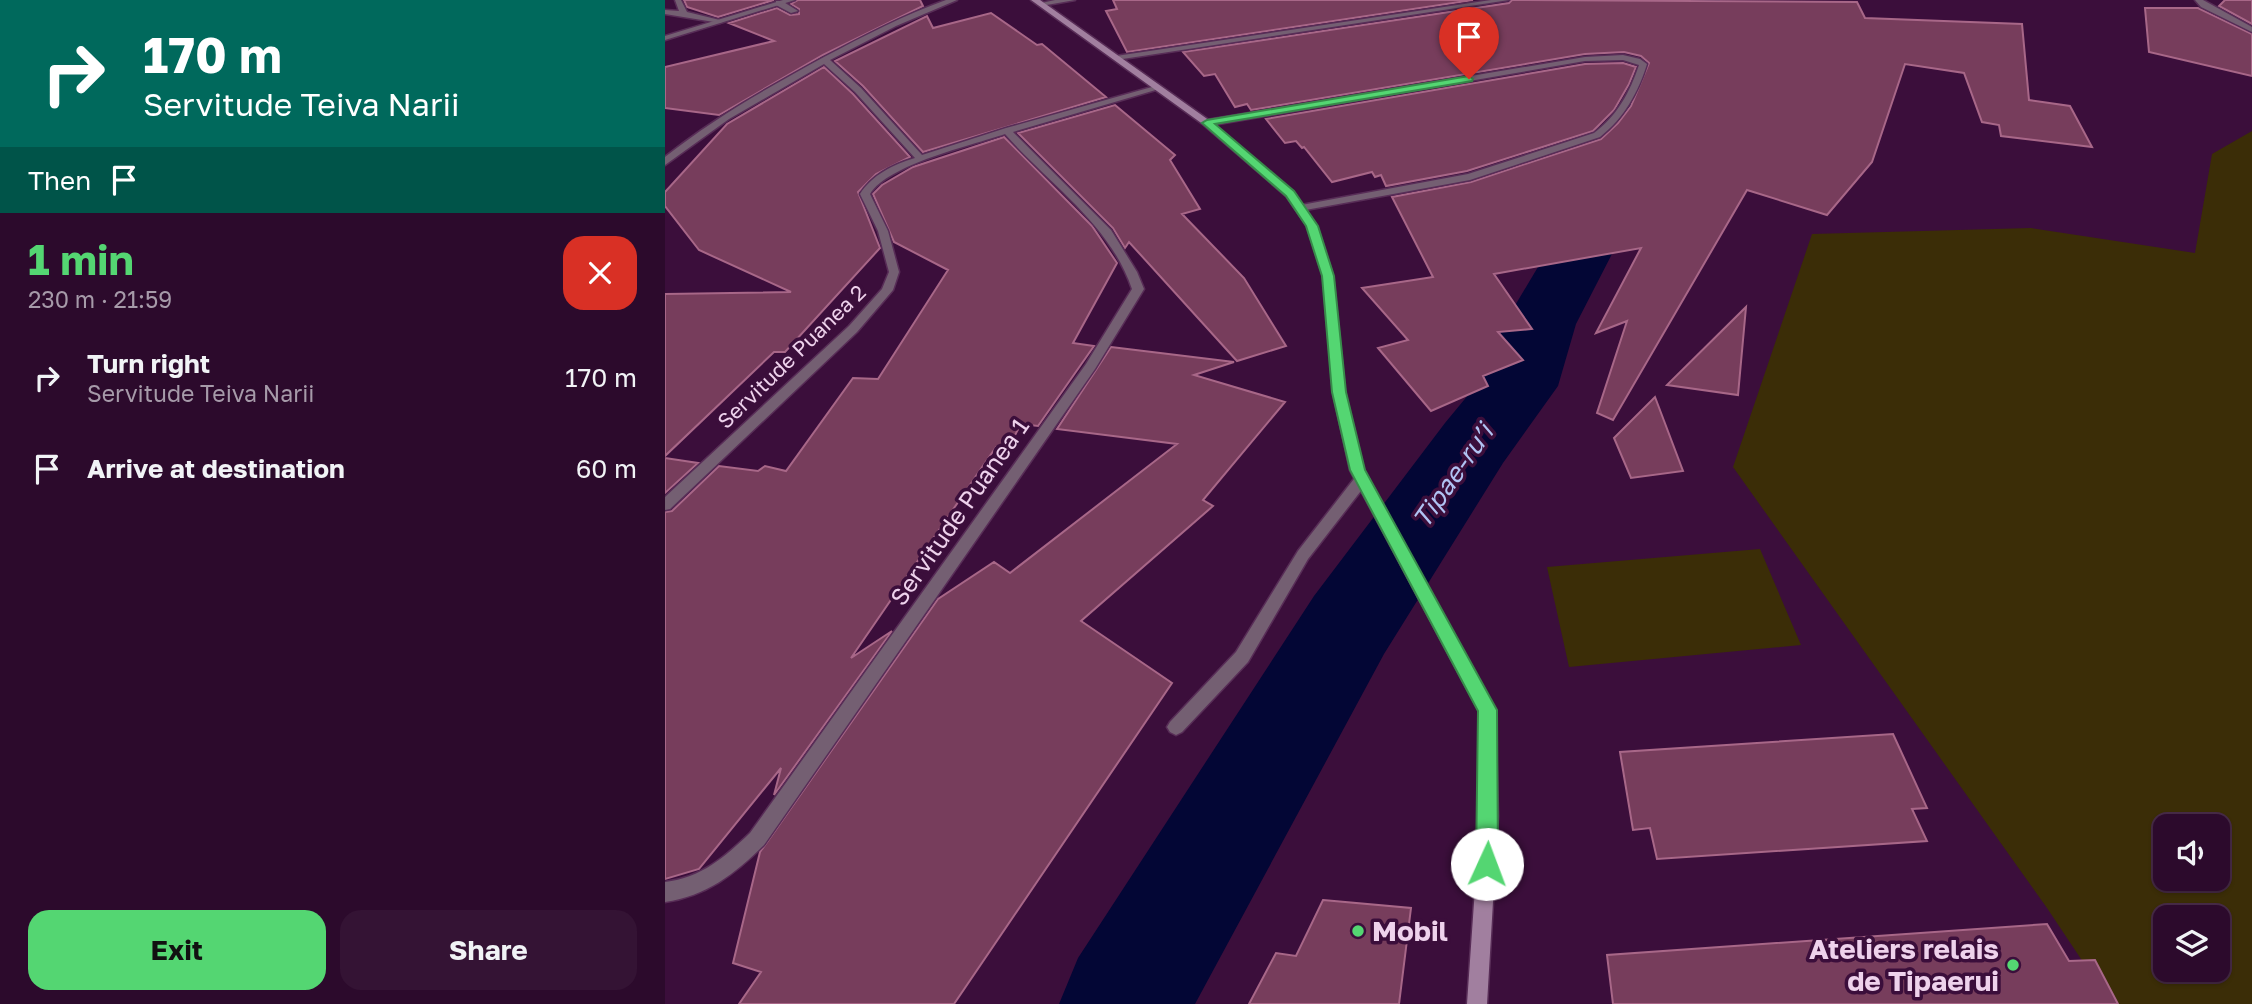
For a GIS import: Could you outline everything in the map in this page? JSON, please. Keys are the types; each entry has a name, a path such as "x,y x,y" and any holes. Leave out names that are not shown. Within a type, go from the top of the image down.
{"main road":[{"path":"1038,2 1207,123 1290,194 1312,226 1328,276 1332,342 1344,421 1362,479 1487,710 1489,816 1485,913 1477,1004"}],"street":[{"path":"665,38 790,0"},
{"path":"665,162 731,113 824,60 908,17 953,0"},
{"path":"1038,2 1071,0"},
{"path":"1116,58 1505,0"},
{"path":"2199,0 2235,23 2252,30"},
{"path":"678,2 684,14"},
{"path":"779,3 794,11"},
{"path":"665,12 720,21"},
{"path":"1207,123 1585,59 1616,57 1637,60 1643,64 1639,80 1612,125 1597,135 1470,177 1300,208"},
{"path":"824,60 847,78 921,159"},
{"name":"Servitude Puanea 2","path":"665,505 853,329 887,290 894,272 883,231 865,194 881,178 901,166 921,159 1156,87"},
{"name":"Servitude Puanea 1","path":"665,892 682,891 707,881 730,865 757,839 1091,366 1138,289 1132,272 1107,232 1009,134 1009,130"},
{"path":"1176,727 1242,657 1303,555 1362,479"}],"shaded area":[{"path":"2252,131 2252,1004 2111,1004 2047,908 1733,467 1812,234 2031,228 2195,253 2212,154"},
{"path":"1760,549 1801,645 1569,667 1547,567"}],"building":[{"path":"684,0 774,0 718,17 687,7"},
{"path":"798,0 920,0 923,6 823,55 719,115 665,108 665,67 774,41 729,23 777,8 790,15 799,14 799,9 791,4"},
{"path":"1113,0 1473,0 1127,52 1106,11 1117,9"},
{"path":"1512,0 1857,2 1865,18 2022,24 2029,100 2070,106 2092,147 2001,136 1999,125 1982,122 1964,73 1905,64 1872,162 1827,215 1747,190 1613,420 1597,413 1627,321 1596,333 1641,248 1494,274 1532,329 1498,332 1523,360 1483,376 1488,386 1431,411 1378,348 1408,340 1362,288 1433,277 1392,197 1471,182 1601,139 1631,106 1649,63 1641,56 1624,52 1585,54 1251,110 1247,104 1235,107 1215,74 1204,76 1183,52 1509,3"},
{"path":"2225,0 2252,0 2252,24 2219,6"},
{"path":"2145,8 2198,8 2252,34 2252,76 2149,52"},
{"path":"991,13 1037,45 1042,44 1106,97 923,152 863,86 835,61 927,16 933,28"},
{"path":"1623,63 1636,67 1629,84 1614,110 1593,131 1467,171 1386,186 1381,175 1375,177 1372,172 1332,182 1304,147 1296,141 1285,143 1266,119 1585,64"},
{"path":"824,67 853,94 910,157 876,174 858,192 880,248 785,352 774,352 665,456 665,294 791,292 699,250 665,206 665,192 727,124"},
{"path":"1115,105 1175,155 1170,160 1200,209 1182,214 1244,278 1286,346 1237,361 1129,242 1125,248 1113,228 1018,133"},
{"path":"1004,137 1092,226 1117,263 1073,343 1094,346 1038,426 1021,424 1008,448 996,447 851,658 892,631 774,795 781,768 699,869 665,879 665,512 672,511 719,466 758,471 765,466 786,471 853,378 878,379 948,270 894,242 873,194 882,185 913,167"},
{"path":"1746,307 1738,395 1667,385"},
{"path":"1111,347 1234,362 1194,375 1285,402 1203,500 1213,506 1081,621 1172,683 954,1004 739,1004 761,972 733,963 760,852 938,599 994,562 1010,573 1177,444 1057,429"},
{"path":"1655,397 1683,471 1631,478 1614,438"},
{"path":"665,458 698,463 665,493"},
{"path":"1893,734 1927,808 1912,809 1927,841 1657,859 1650,828 1633,830 1620,752"},
{"name":"Mobil","path":"1323,900 1411,908 1399,1004 1249,1004 1276,953 1296,956"},
{"name":"Ateliers relais de Tipaerui","path":"2047,924 2069,961 2095,960 2118,1004 1613,1004 1607,955"}],"waterway":[{"name":"Tipae-ru’i","path":"1124,1004 1349,625 1474,443 1519,386 1540,324 1621,178 1663,82 1690,39 1698,0"}],"place":[{"name":"Mobil","path":"1358,931"},
{"name":"Ateliers relais de Tipaerui","path":"2013,965"}],"route":[{"path":"1469,79 1207,123 1290,194 1312,226 1328,276 1332,342 1339,392 1357,470 1487,710 1487,864"}]}
